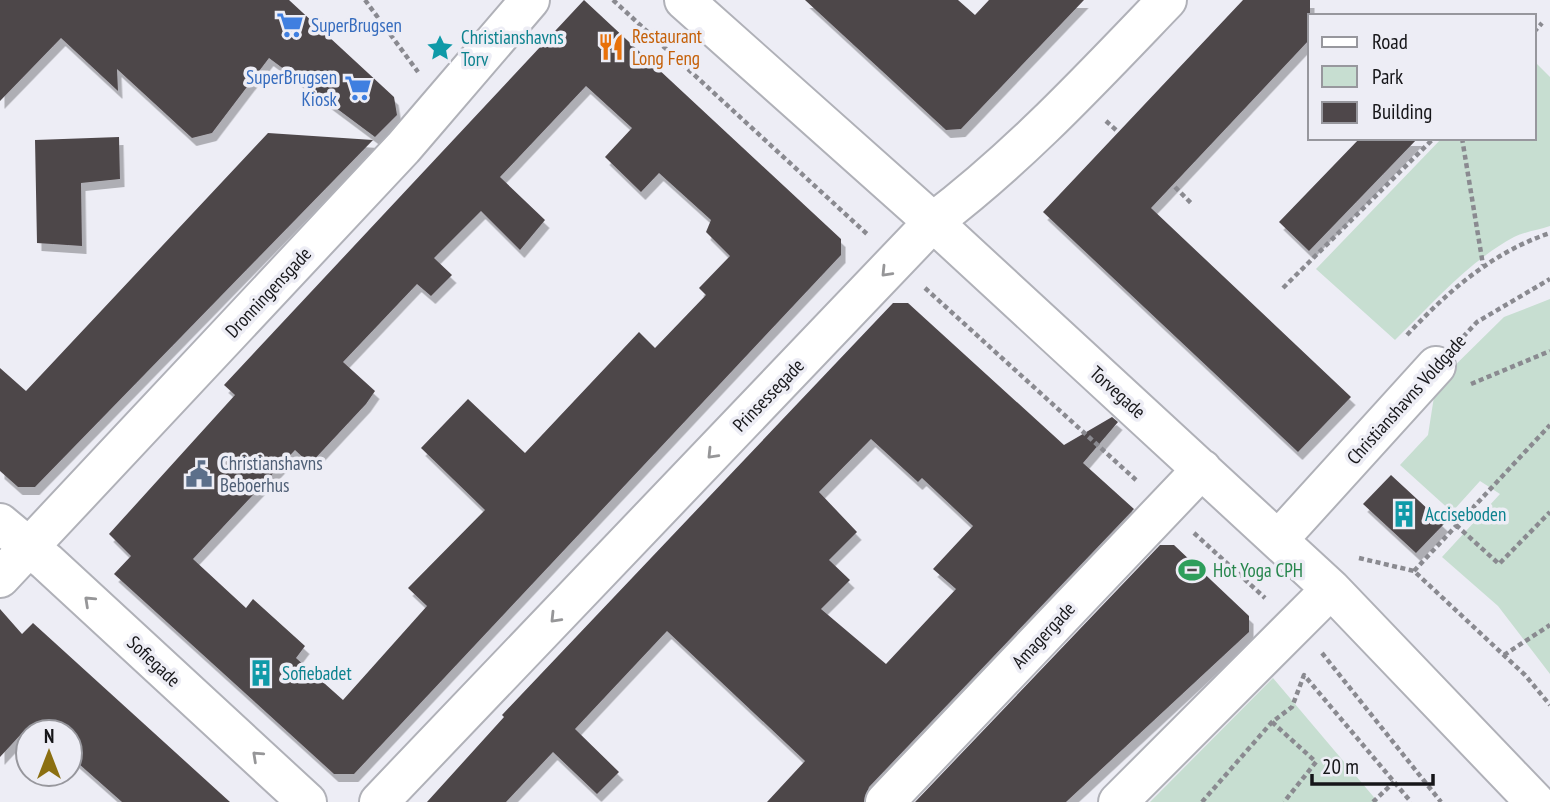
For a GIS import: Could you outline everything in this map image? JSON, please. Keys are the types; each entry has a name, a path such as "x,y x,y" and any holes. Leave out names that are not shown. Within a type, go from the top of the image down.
{"street":[{"name":"Dronningensgade","path":"0,578 14,535 403,148 530,0"},
{"name":"Torvegade","path":"684,0 933,222 1278,540 1338,572 1535,802"},
{"name":"Prinsessegade","path":"379,802 933,222 994,175 1077,95 1167,0"},
{"name":"Christianshavns Voldgade","path":"1278,540 1452,376"},
{"name":"Amagergade","path":"885,802 1202,468"},
{"name":"Sofiegade","path":"14,535 47,562 307,802"},
{"path":"1118,802 1294,626 1338,572"}],"path":[{"path":"365,0 442,103"},
{"path":"613,0 1317,647 1441,802"},
{"path":"1536,30 1542,23"},
{"path":"1283,288 1432,140"},
{"path":"1462,140 1483,265"},
{"path":"1175,187 1193,205"},
{"path":"1398,344 1432,309 1483,265 1550,233"},
{"name":"Christianshavns Voldgade","path":"1452,376 1477,322 1550,279"},
{"path":"1452,376 1550,351"},
{"path":"1414,571 1550,425"},
{"path":"1456,525 1499,564 1550,512"},
{"path":"1338,572 1414,571 1504,655 1550,705"},
{"path":"1504,655 1550,625"},
{"path":"1202,802 1272,722 1292,707 1304,675 1411,802"},
{"path":"1272,722 1316,762 1284,802"},
{"path":"1373,802 1394,782"}],"green space":[{"path":"1536,63 1550,77 1550,226 1514,237 1497,247 1451,284 1395,340 1316,269 1440,140 1536,140"},
{"path":"1550,299 1550,674 1498,606 1442,557 1500,494 1480,481 1452,512 1400,465 1428,435 1436,384 1504,317"},
{"path":"1273,678 1378,802 1150,802"}],"building":[{"path":"0,0 289,0 394,97 397,115 375,137 269,58 212,133 192,138 117,69 118,91 61,38 0,101"},
{"path":"584,0 841,239 841,255 354,774 334,774 114,574 131,556 109,534 235,395 224,385","holes":["586,86 632,128 605,157 641,192 659,173 711,220 706,232 730,256 699,288 706,295 655,348 639,332 525,453 468,399 421,448 485,510 408,588 427,606 343,700 296,658 305,646 253,599 246,608 193,559 295,450 310,464 366,404 375,391 343,362 417,284 431,296 452,275 434,258 481,211 520,250 545,220 500,177"]},
{"path":"805,0 958,0 975,15 989,0 1084,0 961,129 946,130"},
{"path":"1243,0 1310,0 1308,41 1151,208 1351,397 1298,452 1043,212"},
{"path":"268,133 373,140 35,487 18,487 0,471 0,368 26,391"},
{"path":"119,137 120,179 81,183 82,246 37,243 35,140"},
{"path":"1358,140 1416,140 1309,251 1279,222"},
{"path":"893,303 908,303 1064,445 1112,417 1118,422 1083,463 1134,509 869,787 864,802 767,802 805,761 667,631 575,729 619,772 597,794 553,752 506,802 427,802 504,717 502,715","holes":["871,439 918,482 922,478 973,526 933,569 956,589 886,664 821,609 850,580 829,560 857,532 819,492"]},
{"name":"Acciseboden","path":"1391,475 1444,524 1416,553 1363,504"},
{"path":"1160,545 1174,545 1249,616 1249,632 1066,802 915,802"},
{"path":"0,609 22,634 33,623 230,802 122,802 84,768 84,718 14,718 14,742 0,757"}],"place":[{"name":"SuperBrugsen","path":"290,25"},
{"name":"Restaurant Long Feng","path":"611,47"},
{"name":"Christianshavns Torv","path":"440,48"},
{"name":"SuperBrugsen Kiosk","path":"358,88"},
{"name":"Christianshavns Beboerhus","path":"199,474"},
{"name":"Acciseboden","path":"1404,514"},
{"name":"Hot Yoga CPH","path":"1192,570"},
{"name":"Sofiebadet","path":"261,673"}]}
